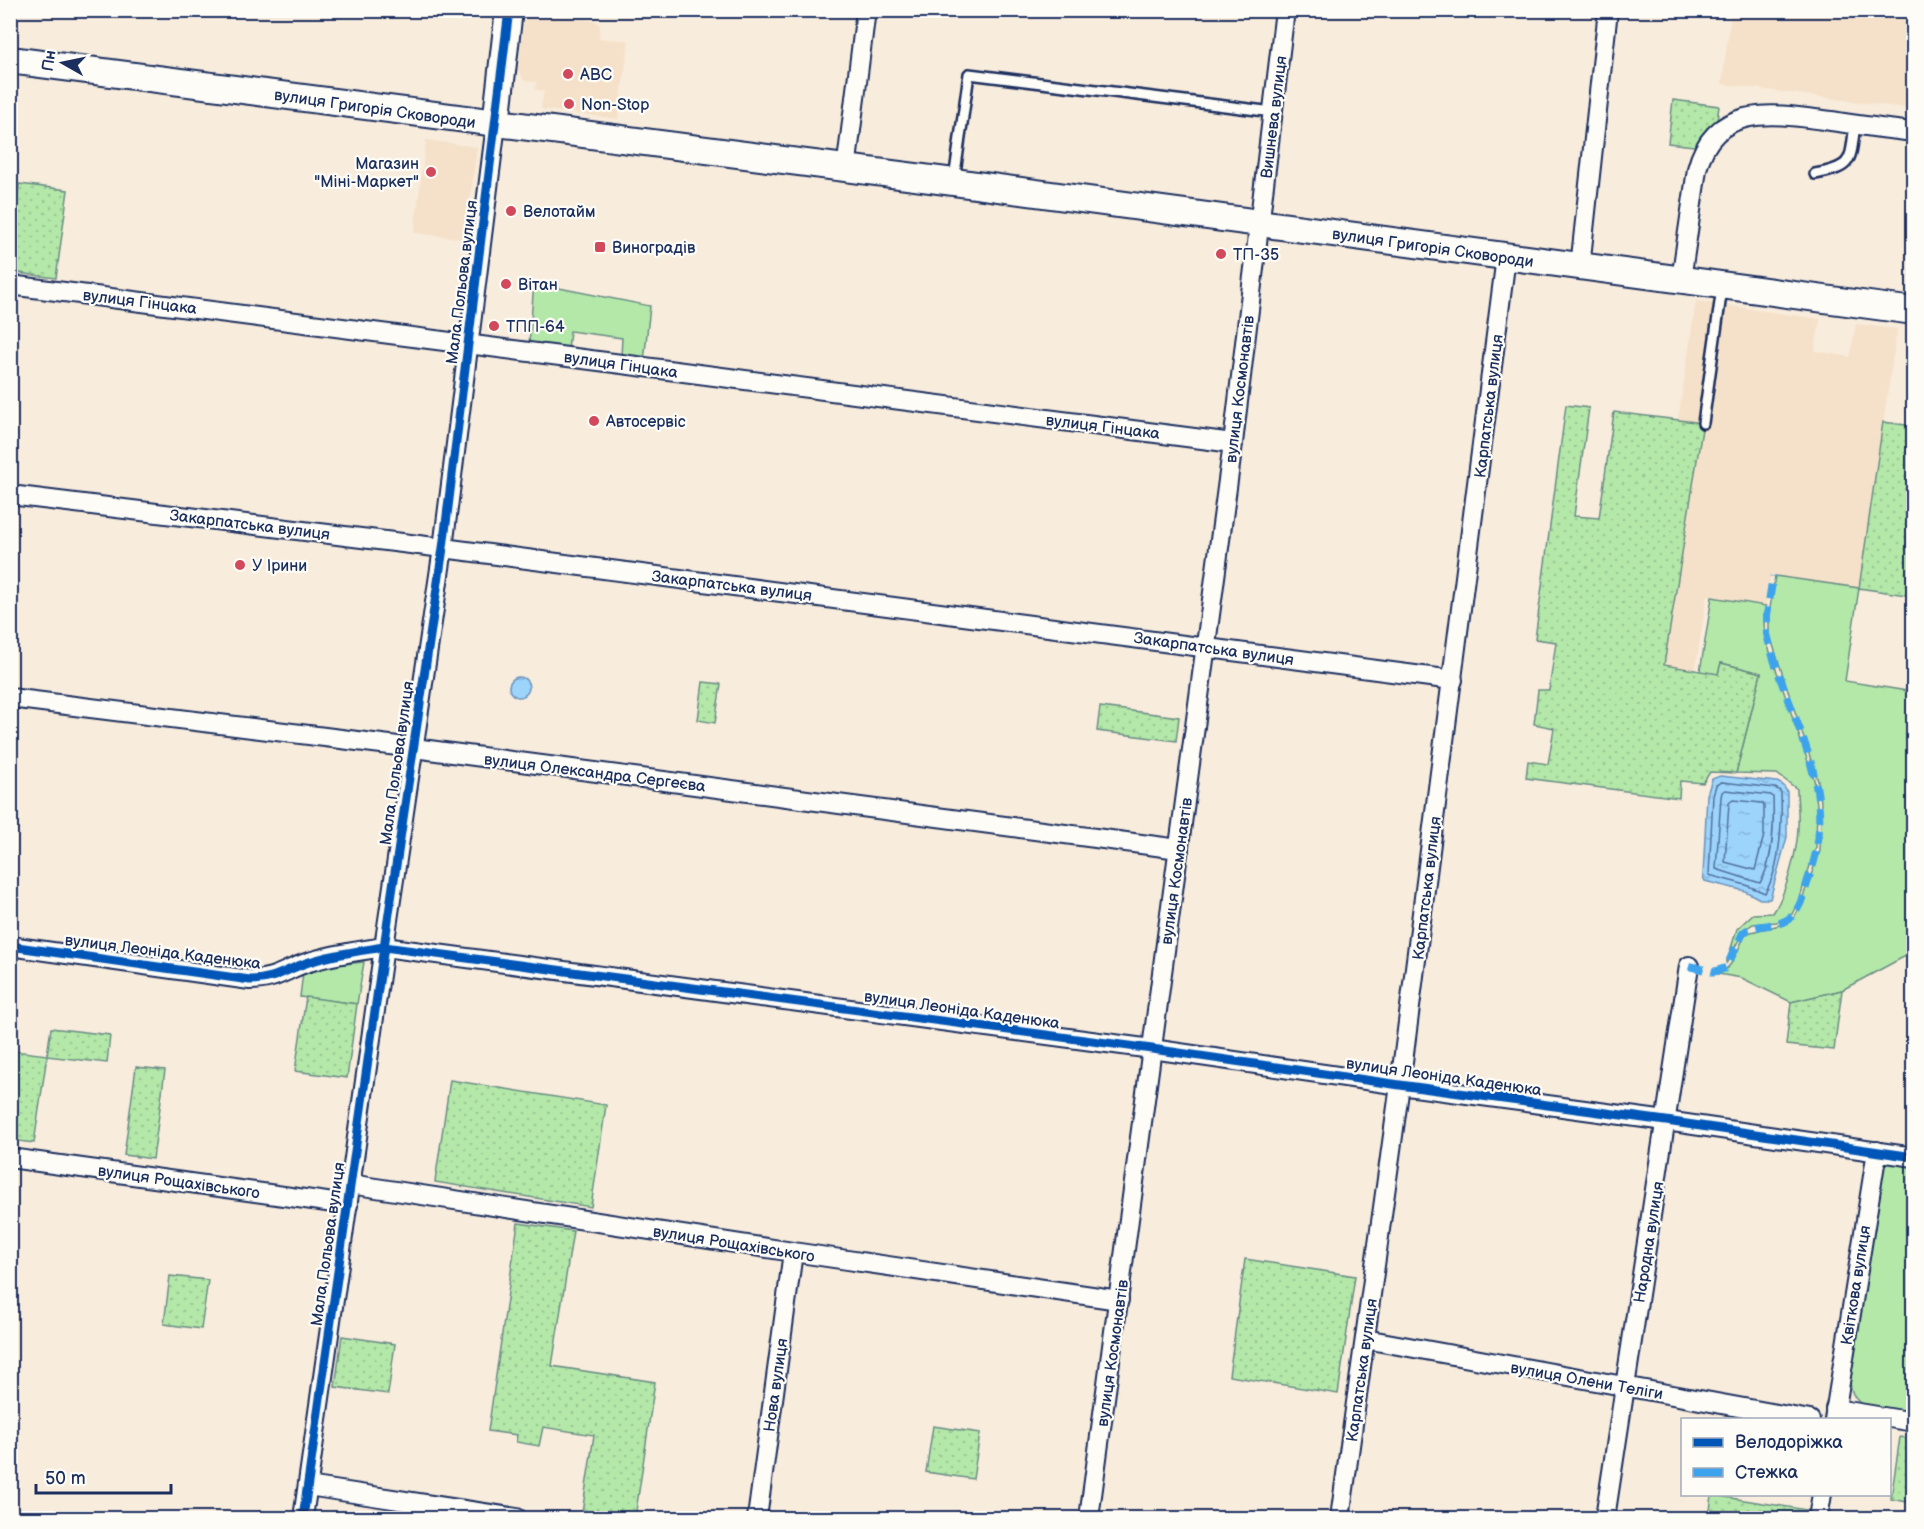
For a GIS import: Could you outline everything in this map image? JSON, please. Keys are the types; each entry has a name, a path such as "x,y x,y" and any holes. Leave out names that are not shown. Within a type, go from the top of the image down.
{"main road":[{"name":"Мала Польова вулиця","path":"496,124 509,10"},
{"name":"вулиця Григорія Сковороди","path":"10,60 1914,311"}],"street":[{"path":"846,170 866,10"},
{"name":"Вишнева вулиця","path":"1260,223 1285,10"},
{"path":"1580,267 1608,10"},
{"path":"1681,280 1701,153 1708,141 1731,123 1747,117 1763,115 1789,116 1914,132"},
{"name":"Мала Польова вулиця","path":"303,1518 442,548 496,124"},
{"name":"вулиця Космонавтів","path":"1089,1518 1233,443 1260,223"},
{"name":"Карпатська вулиця","path":"1340,1518 1400,1085 1506,257"},
{"name":"вулиця Гінцака","path":"10,285 1233,443"},
{"name":"Закарпатська вулиця","path":"10,495 442,548 1453,680"},
{"name":"вулиця Олександра Сергеєва","path":"10,698 414,748 1179,849"},
{"name":"вулиця Леоніда Каденюка","path":"10,946 250,980 276,977 308,962 384,947 1152,1049 1666,1120 1914,1157"},
{"name":"Народна вулиця","path":"1605,1518 1689,966"},
{"name":"Квіткова вулиця","path":"1834,1414 1877,1151"},
{"name":"вулиця Рощахівського","path":"10,1158 348,1205"},
{"name":"вулиця Рощахівського","path":"351,1184 1119,1300"},
{"name":"Нова вулиця","path":"757,1518 793,1252"},
{"name":"вулиця Олени Теліги","path":"1365,1340 1804,1418"},
{"path":"1834,1414 1874,1418"},
{"path":"1891,1420 1914,1422"},
{"path":"308,1486 517,1518"},
{"path":"1818,1518 1822,1496"}],"lane":[{"path":"954,183 969,74 1274,112"},
{"path":"1815,174 1837,170 1843,166 1851,152 1855,124"},
{"path":"1703,423 1723,286"}],"shaded area":[{"path":"1887,10 1913,14 1913,109 1722,84 1731,11"},
{"path":"525,13 596,21 600,26 599,38 629,41 618,119 541,109 544,91 535,90 536,82 524,81 518,70"},
{"path":"426,140 477,147 465,239 414,233"},
{"path":"1696,301 1820,319 1815,351 1850,357 1856,324 1897,329 1859,588 1771,576 1766,606 1707,596 1695,671 1664,666 1703,424 1678,420"}],"green space":[{"path":"1673,100 1719,106 1717,121 1694,146 1668,143"},
{"path":"19,184 68,190 56,278 11,272 11,248"},
{"path":"534,283 650,306 644,361 621,357 622,338 570,331 568,350 529,344"},
{"path":"1566,405 1589,408 1574,516 1599,518 1614,412 1703,423 1664,665 1718,674 1721,663 1761,673 1736,773 1710,772 1703,783 1680,781 1679,798 1526,778 1528,761 1548,764 1554,728 1534,724 1538,690 1549,690 1556,642 1535,639"},
{"path":"1883,422 1913,426 1913,596 1859,588"},
{"path":"1775,576 1859,588 1845,681 1913,692 1914,921 1908,934 1913,944 1913,952 1842,990 1791,1002 1742,978 1718,974 1729,966 1747,933 1784,924 1794,917 1820,851 1821,802 1818,781 1769,633 1769,615"},
{"path":"1712,597 1766,606 1764,624 1767,643 1814,779 1817,805 1816,847 1799,900 1792,914 1777,922 1753,924 1744,930 1726,964 1737,929 1753,914 1773,913 1778,905 1794,859 1798,812 1797,789 1777,774 1736,773 1761,673 1721,663 1718,674 1700,672"},
{"path":"703,682 721,684 715,723 698,720"},
{"path":"1100,707 1179,717 1176,741 1097,731"},
{"path":"364,962 357,1004 300,997 303,972 325,966"},
{"path":"1842,990 1834,1050 1786,1045 1791,1002"},
{"path":"306,997 357,1004 347,1078 295,1071"},
{"path":"51,1028 110,1035 107,1063 47,1056 34,1143 11,1140 10,1078 14,1051 47,1055"},
{"path":"136,1067 165,1070 153,1159 124,1155"},
{"path":"450,1080 606,1105 591,1207 435,1182"},
{"path":"1888,1162 1913,1165 1913,1413 1868,1406 1857,1400 1850,1383 1884,1167"},
{"path":"518,1223 573,1231 552,1366 655,1382 635,1518 612,1518 582,1513 594,1435 543,1427 539,1446 516,1442 517,1435 488,1431"},
{"path":"1245,1259 1355,1276 1338,1394 1229,1376"},
{"path":"170,1276 208,1280 201,1329 164,1324"},
{"path":"342,1336 395,1344 388,1394 335,1387"},
{"path":"933,1426 980,1433 973,1479 926,1472"},
{"path":"1900,1437 1913,1439 1913,1503 1891,1499"},
{"path":"1712,1496 1807,1510 1805,1518 1709,1518"}],"water":[{"path":"519,677 526,680 529,687 526,694 519,697 512,694 509,687 512,680"},
{"path":"1720,776 1777,782 1783,785 1787,792 1787,837 1770,899 1760,899 1745,891 1705,881 1703,877 1707,795 1712,779"}],"marked path":[{"path":"1689,966 1713,972 1726,968 1743,933 1755,927 1788,920 1799,907 1803,897 1817,844 1819,813 1808,753 1767,634 1767,615 1773,576"}],"cycle path":[{"path":"303,1518 443,548 509,10"},
{"path":"10,946 250,980 274,976 327,957 384,947 1152,1049 1914,1157"}],"place":[{"name":"ABC","path":"568,74"},
{"name":"Non-Stop","path":"569,104"},
{"name":"Магазин \"Міні-Маркет\"","path":"431,172"},
{"name":"Велотайм","path":"511,211"},
{"name":"Виноградів","path":"600,247"},
{"name":"ТП-35","path":"1221,254"},
{"name":"Вітан","path":"506,284"},
{"name":"ТПП-64","path":"494,326"},
{"name":"Автосервіс","path":"594,421"},
{"name":"У Ірини","path":"240,565"}]}
